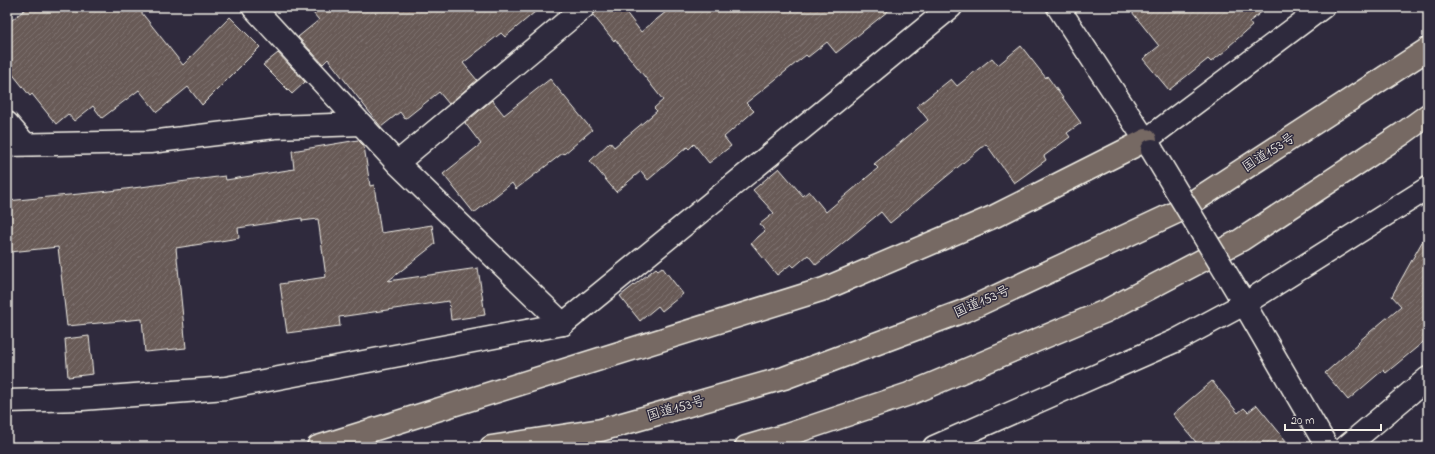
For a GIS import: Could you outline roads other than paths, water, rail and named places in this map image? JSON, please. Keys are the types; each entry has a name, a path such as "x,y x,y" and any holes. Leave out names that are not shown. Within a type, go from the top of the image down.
{"highway":[{"name":"国道153号","path":"491,447 601,430 784,378 969,309 1180,211 1428,49"},
{"path":"746,447 787,435 909,394 1106,311 1241,240 1402,134 1428,115"},
{"path":"318,447 824,289 995,216 1149,145"}],"street":[{"path":"253,7 396,163 563,324"},
{"path":"396,163 584,7"},
{"path":"7,401 82,399 226,388 563,324 951,7"},
{"path":"1058,7 1149,145 1241,298 1327,447"},
{"path":"1149,145 1323,7"},
{"path":"7,123 16,144 150,142 275,127 361,124"},
{"path":"934,447 1174,341 1241,298 1428,188"},
{"path":"1346,447 1428,378"}]}
